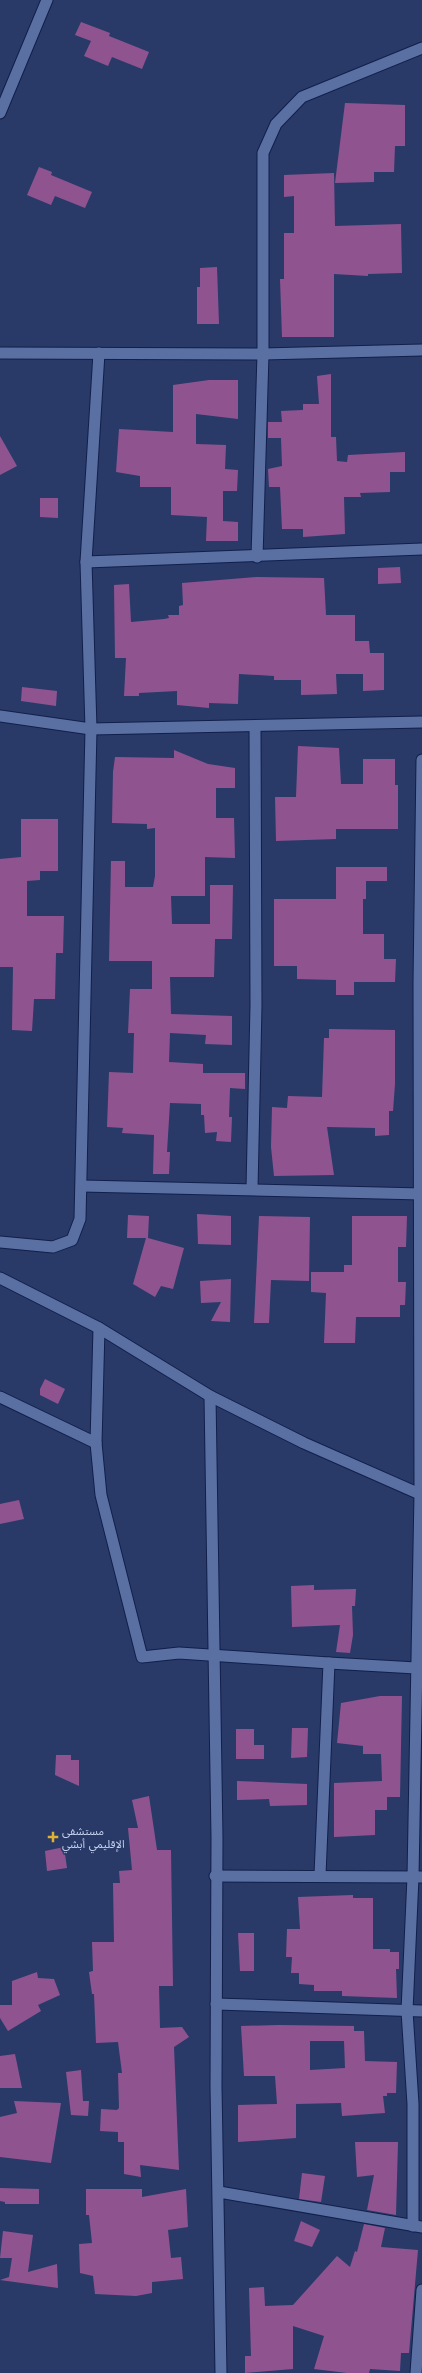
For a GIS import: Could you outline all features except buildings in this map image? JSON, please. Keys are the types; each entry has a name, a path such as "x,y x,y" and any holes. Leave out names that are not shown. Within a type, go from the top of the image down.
{"street":[{"path":"0,113 47,0"},
{"path":"257,557 263,354 263,153 276,124 302,97 422,48"},
{"path":"0,353 263,354 422,350"},
{"path":"0,1242 53,1247 72,1240 80,1219 82,1186 91,729 86,562 99,353"},
{"path":"86,562 257,557 422,549"},
{"path":"0,716 91,729 422,722"},
{"path":"252,1189 256,1005 255,726"},
{"path":"219,2192 417,2227 418,2103 407,2011 417,1877 416,1668 421,1494 422,760"},
{"path":"82,1186 421,1194"},
{"path":"0,1278 99,1328 210,1396 304,1443 421,1494"},
{"path":"99,1328 96,1443 104,1513 142,1657 179,1653 416,1668"},
{"path":"210,1396 212,1655 217,1838 215,1876 221,2373"},
{"path":"0,1397 96,1443"},
{"path":"320,1875 329,1663"},
{"path":"215,1876 320,1875 417,1877"},
{"path":"216,2004 422,2011"},
{"path":"416,2373 422,2290"}],"place":[{"name":"مستشفى الإقليمي أبشي","path":"53,1837"}]}
